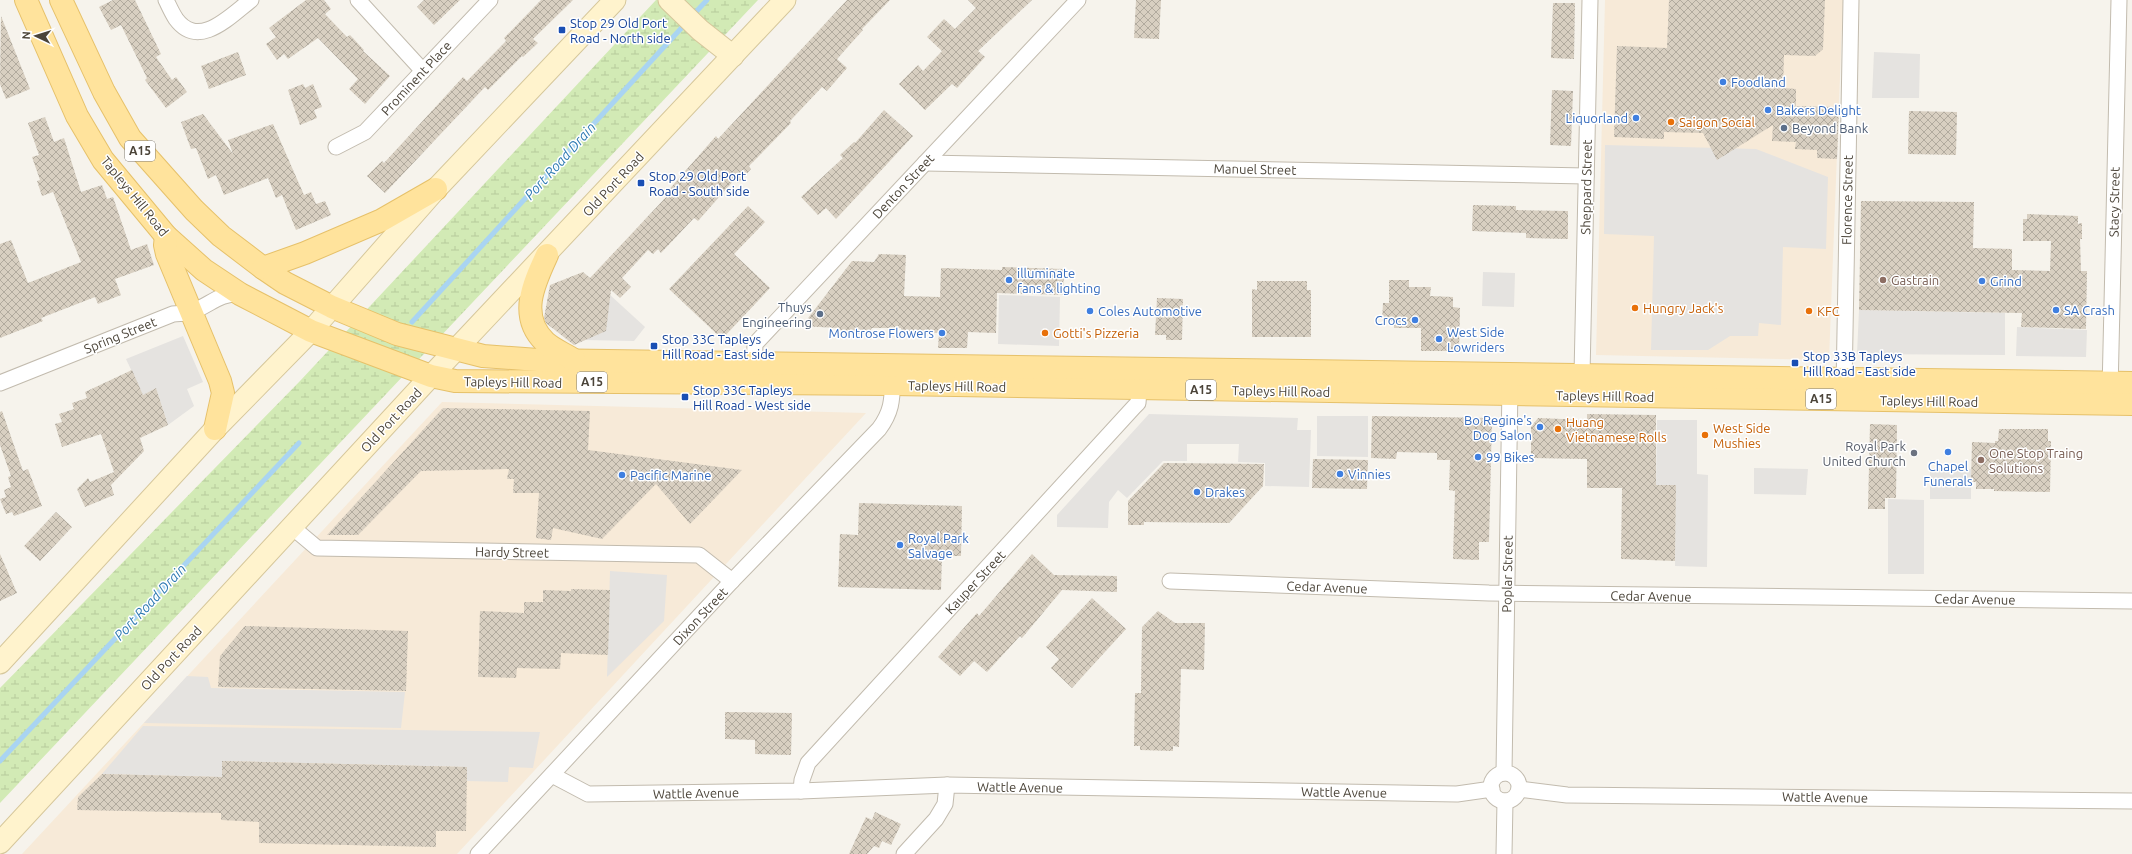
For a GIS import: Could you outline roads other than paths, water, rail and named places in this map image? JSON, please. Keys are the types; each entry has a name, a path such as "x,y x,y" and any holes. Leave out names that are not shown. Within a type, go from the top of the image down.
{"main road":[{"name":"Tapleys Hill Road","path":"26,0 78,116 99,153 126,189 166,236 204,270 240,294 311,332"},
{"name":"A15","path":"61,0 104,92 130,138 194,210 221,236 285,283 332,308 396,334 457,349"},
{"path":"0,663 215,429 311,332 436,189 615,0"},
{"name":"Old Port Road","path":"0,843 431,376 547,255 785,0"},
{"path":"671,3 700,30 733,56"},
{"path":"263,268 304,253 382,220 436,189"},
{"path":"166,236 165,245 167,254 220,381 223,393 215,429"},
{"path":"547,255 534,281 529,301 531,315 535,329 545,342 574,360"},
{"name":"A15","path":"311,332 431,376"},
{"name":"Tapleys Hill Road","path":"457,349 484,356 538,360 574,360 754,373"},
{"name":"Tapleys Hill Road","path":"431,376 466,382 754,373 1510,384 1611,397 1844,389"},
{"name":"Tapleys Hill Road","path":"1510,384 1582,375 1844,389 2110,393 2132,383"},
{"name":"Tapleys Hill Road","path":"2110,393 2132,404"}],"street":[{"path":"166,0 176,19 187,29 200,33 212,30 251,0"},
{"path":"358,0 423,71"},
{"name":"Prominent Place","path":"336,147 365,132 490,0"},
{"name":"Denton Street","path":"754,373 755,344 1078,0"},
{"name":"Sheppard Street","path":"1582,375 1590,0"},
{"name":"Florence Street","path":"1844,389 1851,0"},
{"name":"Stacy Street","path":"2110,393 2119,0"},
{"name":"Manuel Street","path":"925,163 1586,176"},
{"name":"Spring Street","path":"0,383 173,314 191,312 216,298 231,294 240,294"},
{"name":"Dixon Street","path":"478,854 732,581 879,429 888,417 890,411 893,375"},
{"name":"Kauper Street","path":"801,791 802,780 808,763 1138,403 1140,379"},
{"name":"Poplar Street","path":"1504,774 1510,384"},
{"name":"Hardy Street","path":"292,527 317,548 699,556 732,581"},
{"name":"Cedar Avenue","path":"1170,581 1507,594 2132,601"},
{"path":"1504,774 1515,778 1519,789 1513,799 1505,801 1496,797 1492,789 1496,777 1504,774"},
{"name":"Wattle Avenue","path":"552,775 588,794 801,791 947,785 1458,794 1492,789"},
{"path":"904,854 936,819 945,804 947,785"},
{"name":"Wattle Avenue","path":"1519,789 1567,794 2132,801"},
{"path":"1504,854 1505,801"}],"waterway":[{"name":"Port Road Drain","path":"693,15 707,0"},
{"name":"Port Road Drain","path":"412,322 686,23"},
{"name":"Port Road Drain","path":"0,761 299,443"}],"place":[{"name":"Stop 29 Old Port Road - North side","path":"562,30"},
{"name":"Foodland","path":"1723,82"},
{"name":"Bakers Delight","path":"1768,110"},
{"name":"Liquorland","path":"1636,118"},
{"name":"Saigon Social","path":"1671,122"},
{"name":"Beyond Bank","path":"1784,128"},
{"name":"Stop 29 Old Port Road - South side","path":"641,183"},
{"name":"illuminate fans & lighting","path":"1009,280"},
{"name":"Gastrain","path":"1883,280"},
{"name":"Grind","path":"1982,281"},
{"name":"Hungry Jack's","path":"1635,308"},
{"name":"SA Crash","path":"2056,310"},
{"name":"Coles Automotive","path":"1090,311"},
{"name":"KFC","path":"1809,311"},
{"name":"Thuys Engineering","path":"820,314"},
{"name":"Crocs","path":"1415,320"},
{"name":"Montrose Flowers","path":"942,333"},
{"name":"Gotti's Pizzeria","path":"1045,333"},
{"name":"West Side Lowriders","path":"1439,339"},
{"name":"Stop 33C Tapleys Hill Road - East side","path":"654,346"},
{"name":"Stop 33B Tapleys Hill Road - East side","path":"1795,363"},
{"name":"Stop 33C Tapleys Hill Road - West side","path":"685,397"},
{"name":"Bo Regine's Dog Salon","path":"1540,427"},
{"name":"Huang Vietnamese Rolls","path":"1558,429"},
{"name":"West Side Mushies","path":"1705,435"},
{"name":"Chapel Funerals","path":"1948,452"},
{"name":"Royal Park United Church","path":"1914,453"},
{"name":"99 Bikes","path":"1478,457"},
{"name":"One Stop Traing Solutions","path":"1981,460"},
{"name":"Vinnies","path":"1340,474"},
{"name":"Pacific Marine","path":"622,475"},
{"name":"Drakes","path":"1197,492"},
{"name":"Royal Park Salvage","path":"900,545"}]}
